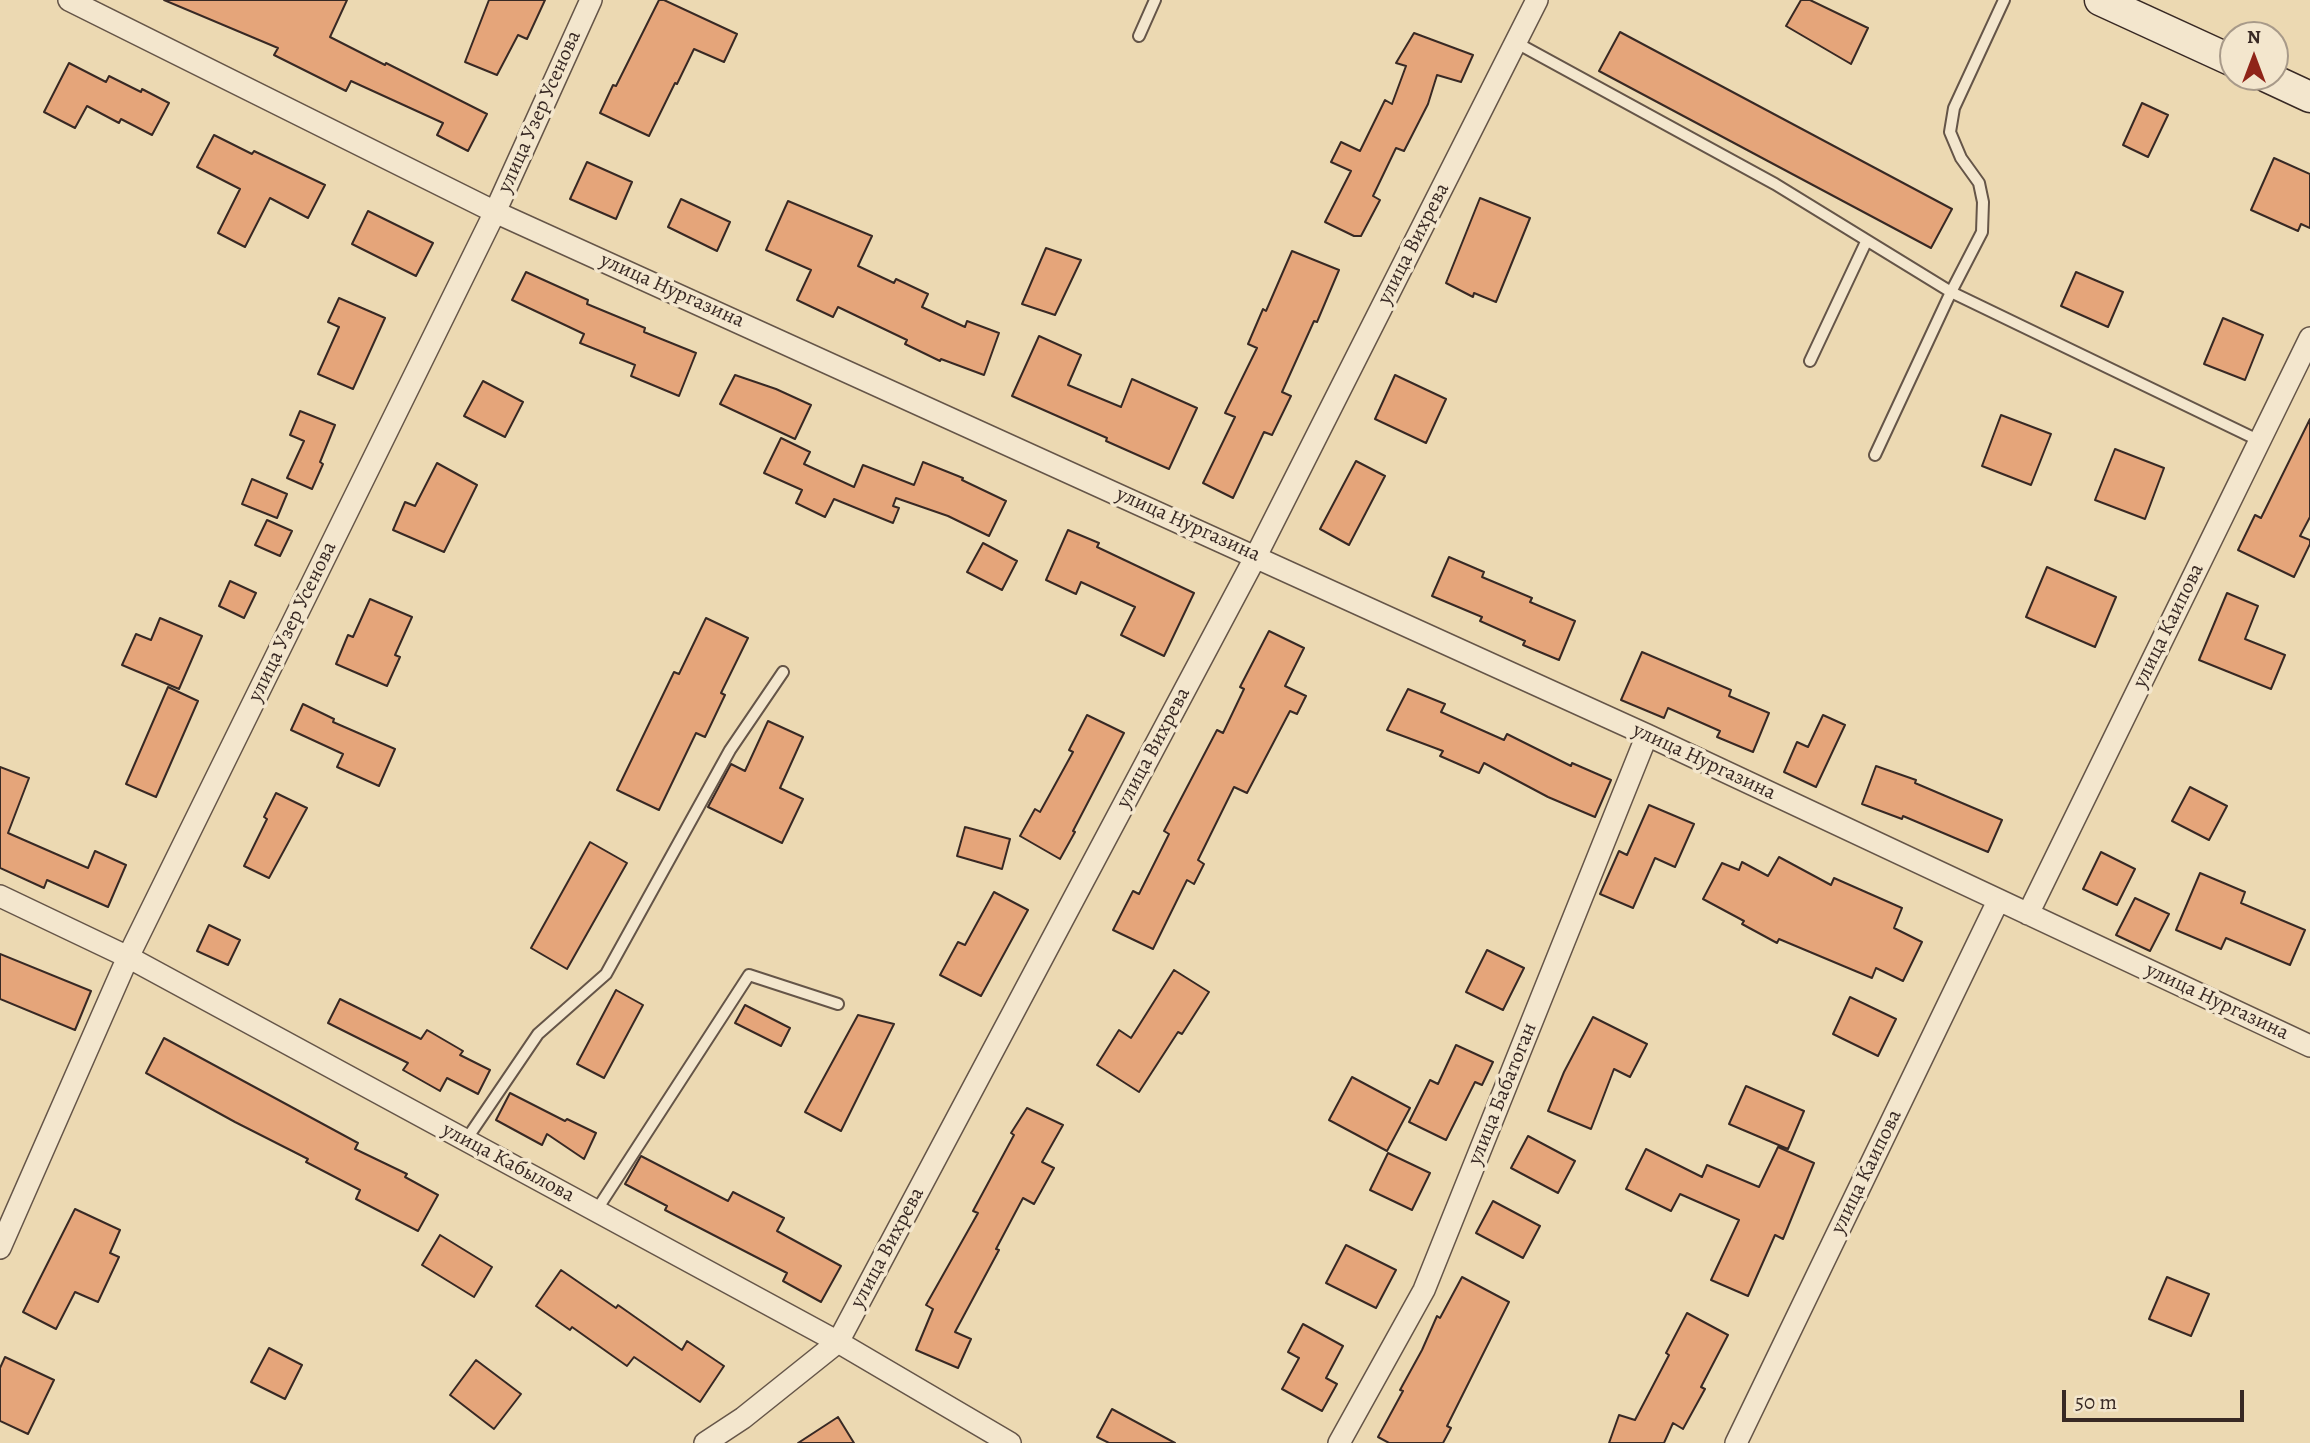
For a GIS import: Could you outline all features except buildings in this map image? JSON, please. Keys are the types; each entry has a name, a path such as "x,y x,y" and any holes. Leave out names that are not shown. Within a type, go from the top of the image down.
{"main road":[{"path":"2100,0 2219,55"},
{"path":"2289,87 2310,97"}],"street":[{"name":"улица Нургазина","path":"69,0 495,212 1647,735 2310,1046"},
{"name":"улица Узер Усенова","path":"0,1248 128,957 495,212 591,0"},
{"name":"улица Вихрева","path":"705,1443 743,1418 838,1342 1256,556 1537,0"},
{"name":"улица Каипова","path":"2028,914 2310,338"},
{"name":"улица Бабатоган","path":"1339,1443 1424,1290 1647,735"},
{"name":"улица Кабылова","path":"0,896 128,957 466,1140 838,1342 1010,1443"},
{"name":"улица Каипова","path":"1735,1443 1998,901"}],"lane":[{"path":"1139,36 1155,0"},
{"path":"1875,455 1982,232 1983,202 1979,183 1961,158 1950,132 1954,108 2004,0"},
{"path":"1515,42 1775,184 1951,292 2260,441"},
{"path":"1810,361 1866,242"},
{"path":"466,1140 538,1034 606,974 730,750 783,672"},
{"path":"596,1211 749,975 838,1004"}]}
